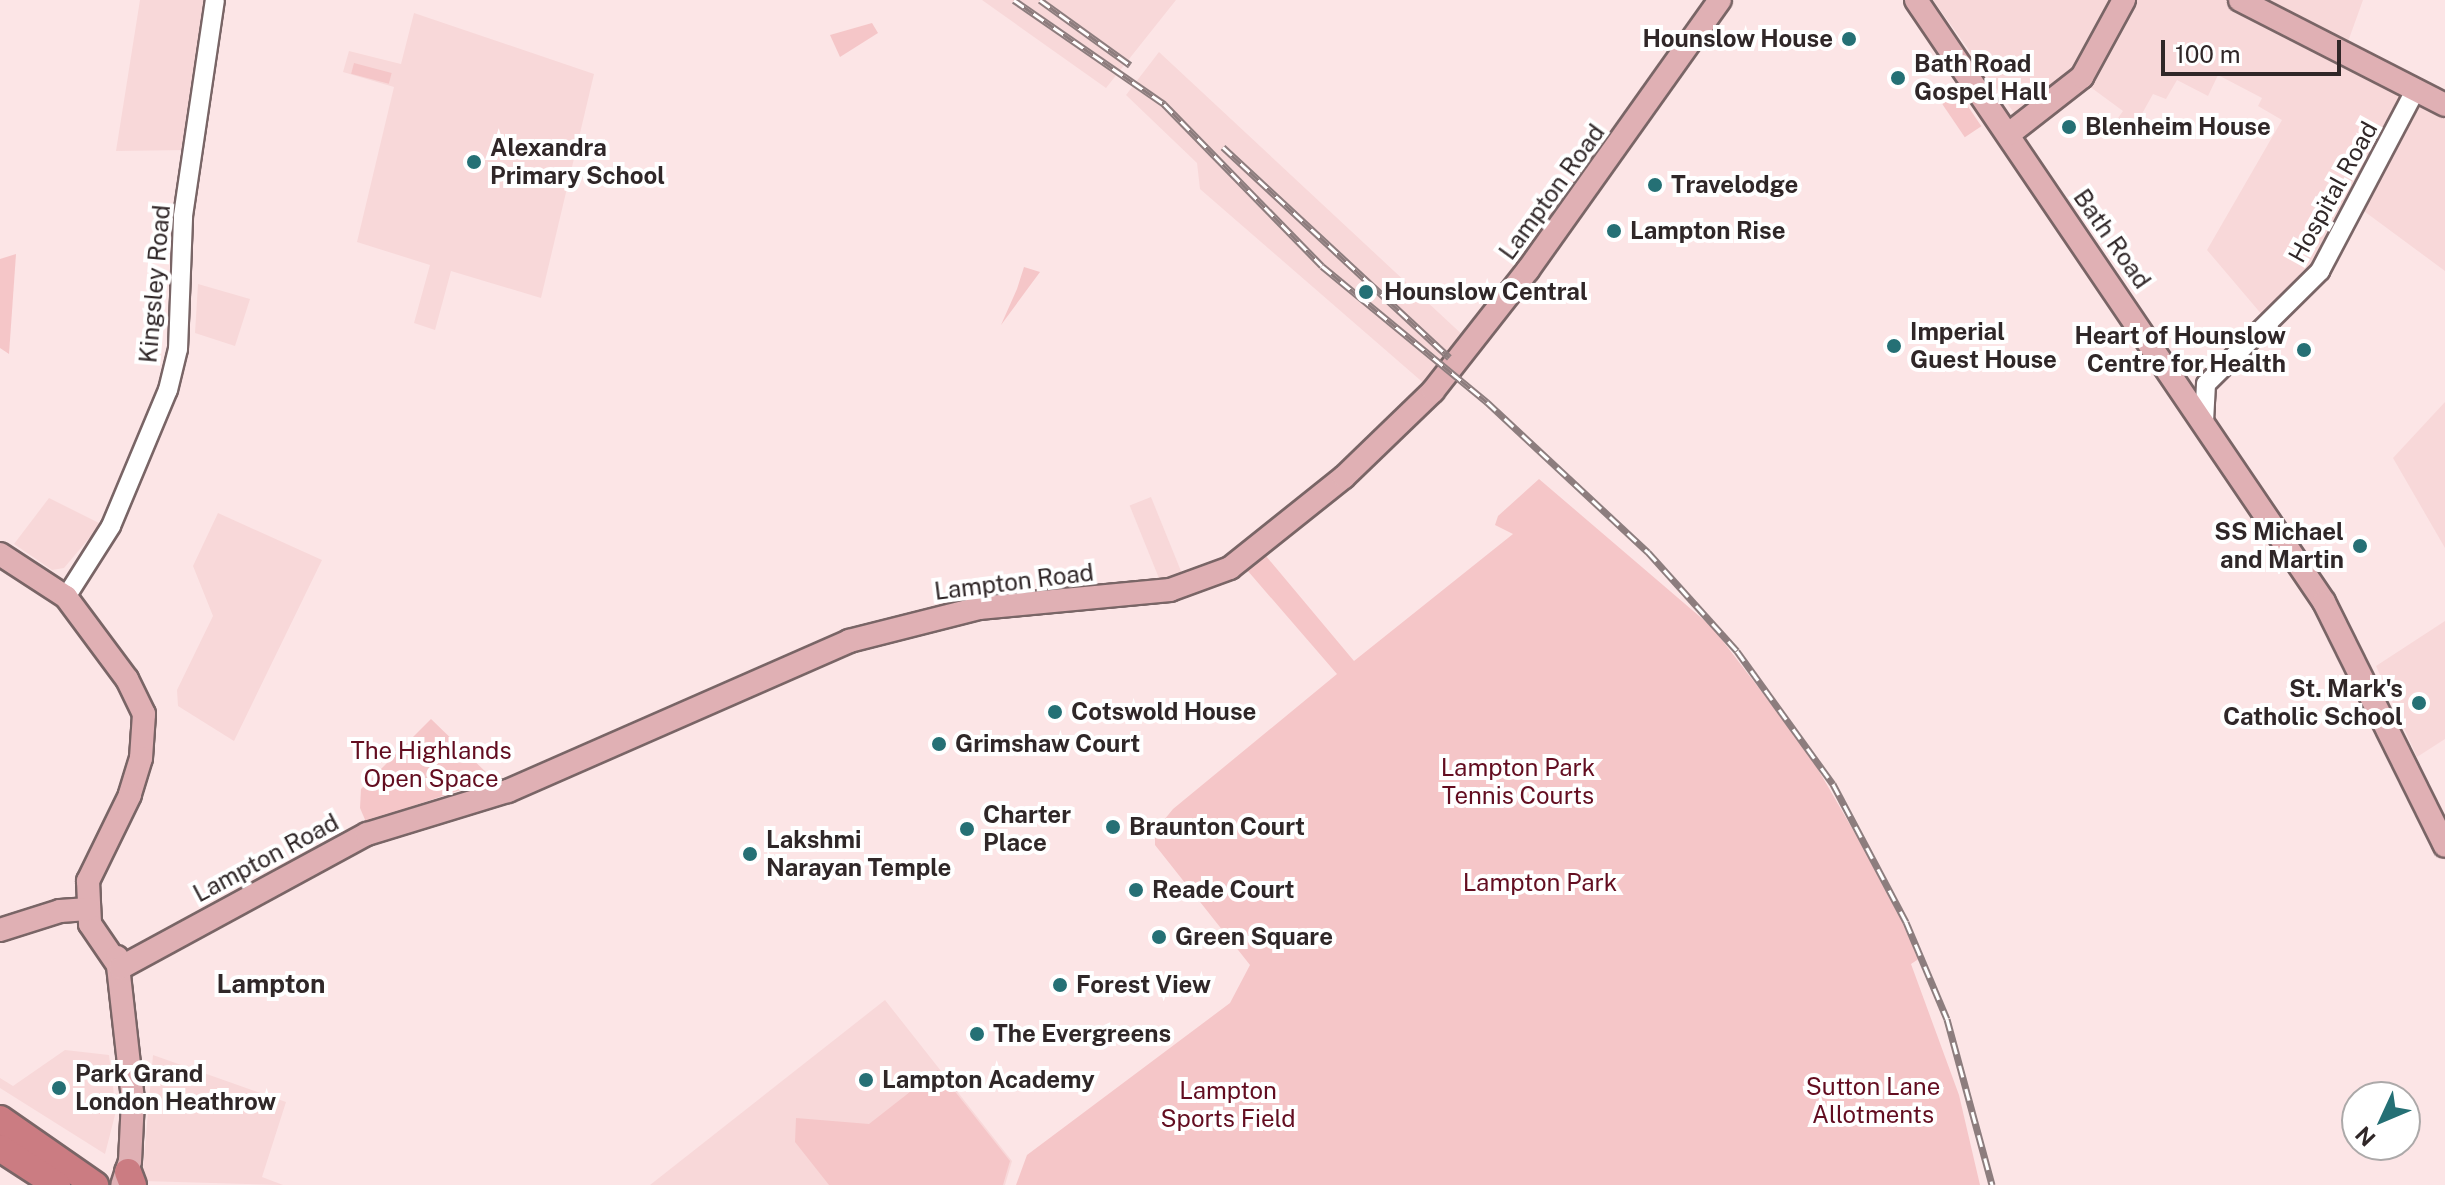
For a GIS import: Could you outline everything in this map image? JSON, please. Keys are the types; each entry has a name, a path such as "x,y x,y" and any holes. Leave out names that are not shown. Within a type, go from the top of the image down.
{"highway":[{"path":"0,1119 95,1185"},
{"path":"0,1148 57,1185"}],"main road":[{"name":"Lampton Road","path":"120,968 331,850 508,791 849,641 979,608 1170,590 1230,568 1344,477 1433,391 1528,270 1720,0"},
{"name":"Bath Road","path":"1916,0 2172,374 2342,632 2445,846"},
{"path":"2009,134 2082,77 2124,0"},
{"path":"2240,0 2445,105"},
{"path":"0,554 66,597 137,695 146,729 130,795 88,881 88,909 108,933 120,968 133,1100 125,1176"},
{"path":"0,930 60,911 88,909"}],"street":[{"name":"Kingsley Road","path":"66,597 111,526 168,390 179,340 183,216 215,0"},
{"name":"Hospital Road","path":"2211,377 2320,271 2416,89"},
{"path":"2172,374 2189,382 2211,377"},
{"path":"2204,422 2202,394 2211,377"}],"shaded area":[{"path":"140,0 215,0 188,150 116,151"},
{"path":"982,0 1176,0 1106,88"},
{"path":"1933,0 2363,0 2341,61 2445,114 2445,271 2353,203 2312,274 2263,316 2207,250 2282,120 2258,106 2262,98 2218,75 2208,96 2177,80 2166,99 2153,94 2134,128 2118,118 2123,111 2074,75 2017,117"},
{"name":"Alexandra Primary School","path":"414,13 594,74 541,298 451,271 435,330 414,323 430,265 357,242 394,87 343,72 349,51 401,64"},
{"path":"1159,52 1468,340 1427,386 1200,189 1197,163 1126,95"},
{"path":"198,284 250,299 235,346 195,333"},
{"path":"2445,402 2445,548 2393,458"},
{"path":"1151,497 1181,572 1160,581 1130,506"},
{"path":"49,498 101,524 64,568 52,570 14,544"},
{"path":"218,513 322,560 234,741 178,706 177,690 213,616 193,566"},
{"name":"St. Mark's Catholic School","path":"2445,621 2445,739 2417,757 2376,666"},
{"name":"Lampton Academy","path":"885,1000 1012,1161 1005,1185 650,1185"},
{"path":"65,1050 109,1055 116,1111 105,1154 0,1088 0,1078 13,1086"},
{"path":"153,1055 286,1102 262,1177 283,1185 142,1181"}],"green space":[{"path":"872,23 878,33 840,57 830,35"},
{"path":"354,63 392,73 389,84 351,74"},
{"path":"1959,93 1981,126 1965,137 1942,104"},
{"path":"16,254 9,354 0,348 0,259"},
{"path":"1024,267 1040,272 1001,325 1017,289"},
{"name":"Lampton Park","path":"1539,479 1712,627 1808,752 1886,887 1920,958 1911,964 1959,1095 1980,1185 1016,1185 1027,1155 1230,1003 1250,965 1155,845 1155,831 1173,809 1337,674 1247,570 1266,556 1354,661 1513,534 1495,525 1498,516"},
{"name":"The Highlands Open Space","path":"431,719 493,779 366,822 360,808 361,789"},
{"path":"938,1070 1010,1161 1003,1185 829,1185 795,1142 796,1118 869,1124"}],"railway":[{"path":"1014,0 1164,104 1322,266 1487,402 1648,552 1737,651 1833,784 1906,922 1947,1019 1992,1185"},
{"path":"1040,0 1130,65"},
{"path":"1223,147 1449,357"}],"place":[{"name":"Hounslow House","path":"1849,39"},
{"name":"Bath Road Gospel Hall","path":"1898,78"},
{"name":"Blenheim House","path":"2069,127"},
{"name":"Alexandra Primary School","path":"474,162"},
{"name":"Travelodge","path":"1655,185"},
{"name":"Lampton Rise","path":"1614,231"},
{"name":"Hounslow Central","path":"1366,292"},
{"name":"Imperial Guest House","path":"1894,346"},
{"name":"Heart of Hounslow Centre for Health","path":"2304,350"},
{"name":"SS Michael and Martin","path":"2360,546"},
{"name":"St. Mark's Catholic School","path":"2419,703"},
{"name":"Cotswold House","path":"1055,712"},
{"name":"Grimshaw Court","path":"939,744"},
{"name":"Braunton Court","path":"1113,827"},
{"name":"Charter Place","path":"967,829"},
{"name":"Lakshmi Narayan Temple","path":"750,854"},
{"name":"Reade Court","path":"1136,890"},
{"name":"Green Square","path":"1159,937"},
{"name":"Forest View","path":"1060,985"},
{"name":"The Evergreens","path":"977,1034"},
{"name":"Lampton Academy","path":"866,1080"},
{"name":"Park Grand London Heathrow","path":"59,1088"}],"district":[{"name":"Lampton","path":"271,984"}],"park label":[{"name":"Lampton Park Tennis Courts","path":"1518,782"},
{"name":"Sutton Lane Allotments","path":"1873,1101"},
{"name":"Lampton Sports Field","path":"1228,1105"}]}
